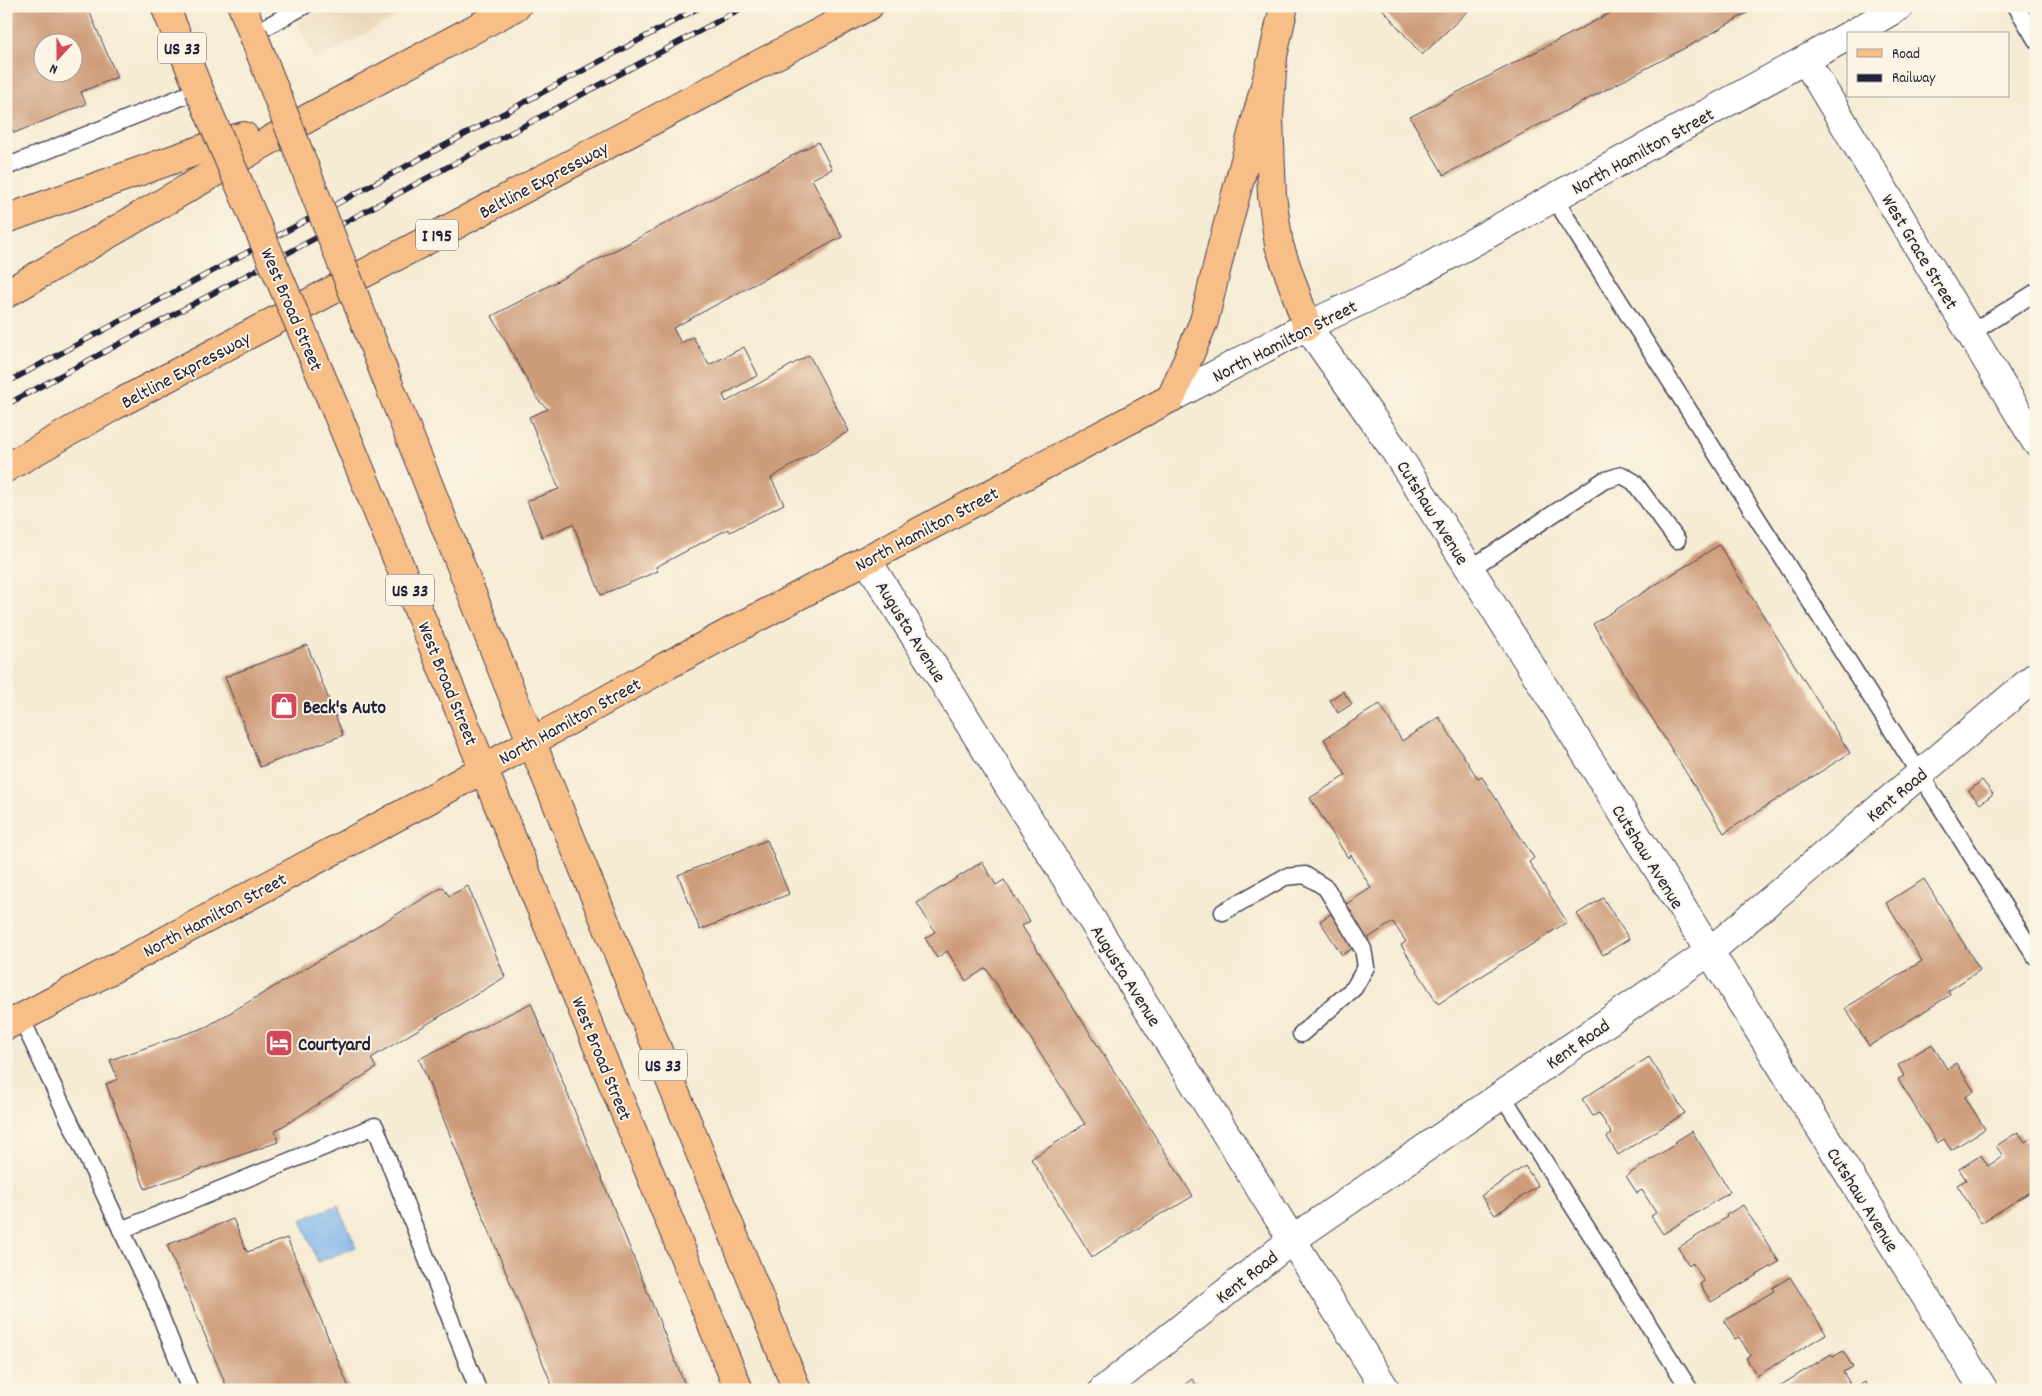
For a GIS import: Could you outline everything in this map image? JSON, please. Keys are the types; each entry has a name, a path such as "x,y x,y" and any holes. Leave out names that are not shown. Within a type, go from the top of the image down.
{"main road":[{"name":"West Broad Street","path":"165,6 337,412 739,1390"},
{"name":"US 33","path":"242,6 389,385 531,740 797,1390"},
{"path":"6,294 308,118 517,6"},
{"name":"Beltline Expressway","path":"6,468 114,406 869,6"},
{"path":"1171,398 1204,321 1273,56 1284,6"},
{"path":"1273,56 1269,118 1272,196 1279,245 1307,326"},
{"path":"6,219 222,142 308,118"},
{"name":"North Hamilton Street","path":"14,1022 430,799 531,740 666,666 1171,398"}],"street":[{"path":"1855,32 1900,6"},
{"name":"North Hamilton Street","path":"1171,398 1307,326 1397,284 1847,37"},
{"name":"West Grace Street","path":"1806,60 2036,442"},
{"name":"Cutshaw Avenue","path":"1307,326 1393,448 1470,568 1984,1390"},
{"name":"Augusta Avenue","path":"876,555 1292,1240 1386,1390"},
{"name":"Kent Road","path":"1103,1390 1292,1240 1709,952 2036,676"}],"lane":[{"path":"252,34 304,6"},
{"path":"2016,6 2036,40"},
{"path":"6,167 199,90"},
{"path":"1554,198 2036,957"},
{"path":"1970,333 2036,292"},
{"path":"1470,568 1603,481 1622,475 1634,482 1676,540"},
{"path":"1223,912 1285,877 1305,875 1326,888 1363,949 1366,966 1354,988 1300,1034"},
{"path":"14,1022 121,1230 153,1297 190,1390"},
{"path":"1502,1095 1690,1390"},
{"path":"121,1230 375,1126 478,1390"}],"shaded area":[{"path":"290,6 416,6 315,61"}],"water":[{"path":"338,1205 356,1247 318,1262 301,1220"}],"building":[{"path":"6,6 87,6 117,77 81,92 86,104 14,133 8,120 6,121"},
{"path":"1380,6 1473,6 1422,55"},
{"path":"1624,6 1759,6 1702,39 1444,175 1410,117"},
{"path":"818,142 832,169 812,179 842,237 673,328 681,343 693,337 709,365 744,347 758,375 723,395 726,402 809,355 849,431 771,478 784,504 730,532 728,529 656,567 658,571 601,595 573,524 542,537 527,501 559,489 529,417 548,409 538,400 492,316"},
{"path":"1719,545 1850,753 1724,833 1593,624"},
{"name":"Beck's Auto","path":"307,645 343,735 260,767 225,677"},
{"path":"1343,691 1352,704 1338,713 1330,700"},
{"path":"1380,704 1402,741 1439,717 1478,779 1482,777 1534,858 1529,862 1567,922 1438,1004 1401,945 1406,942 1393,922 1342,955 1320,921 1371,888 1351,855 1348,858 1310,798 1346,775 1324,739"},
{"path":"1982,780 1993,794 1980,804 1969,791"},
{"path":"767,840 789,894 700,930 678,875"},
{"path":"982,862 996,885 1004,880 1030,921 1022,926 1193,1196 1092,1257 1031,1159 1085,1124 986,968 966,981 947,951 937,958 925,938 935,932 917,903"},
{"path":"1924,879 1980,970 1948,991 1950,995 1869,1046 1845,1008 1922,961 1886,903"},
{"name":"Courtyard","path":"468,886 505,977 371,1058 376,1068 275,1131 278,1142 145,1189 106,1084 118,1079 110,1060 206,1027 443,887 449,896"},
{"path":"1603,898 1629,939 1603,955 1577,914"},
{"path":"531,1003 687,1390 554,1390 419,1059"},
{"path":"1932,1044 1947,1069 1956,1063 1974,1091 1965,1097 1985,1129 1951,1150 1944,1139 1937,1143 1898,1079 1904,1076 1898,1065"},
{"path":"1649,1057 1685,1113 1618,1155 1607,1137 1612,1134 1599,1113 1593,1116 1582,1099"},
{"path":"1692,1131 1730,1192 1663,1234 1651,1216 1656,1213 1642,1190 1637,1193 1626,1176"},
{"path":"2018,1132 2025,1142 2036,1135 2036,1188 1981,1223 1957,1185 1966,1180 1959,1169 1981,1155 1988,1166 2003,1156 1996,1146"},
{"path":"1525,1166 1538,1186 1495,1215 1481,1196"},
{"path":"1743,1205 1779,1262 1711,1302 1700,1284 1704,1281 1692,1262 1689,1265 1678,1248"},
{"path":"233,1219 247,1252 287,1238 350,1390 228,1390 167,1245"},
{"path":"1790,1277 1826,1334 1757,1376 1746,1358 1750,1355 1744,1345 1739,1337 1735,1339 1724,1321 1774,1291 1772,1288"},
{"path":"1843,1351 1853,1367 1843,1372 1853,1389 1865,1382 1870,1390 1780,1390 1778,1387 1831,1354 1833,1357"},
{"path":"1192,1379 1198,1387 1195,1390 1187,1390 1183,1386"}],"railway":[{"path":"6,383 702,6"},
{"path":"6,405 746,6"}],"place":[{"name":"Beck's Auto","path":"284,706"},
{"name":"Courtyard","path":"279,1043"}]}
